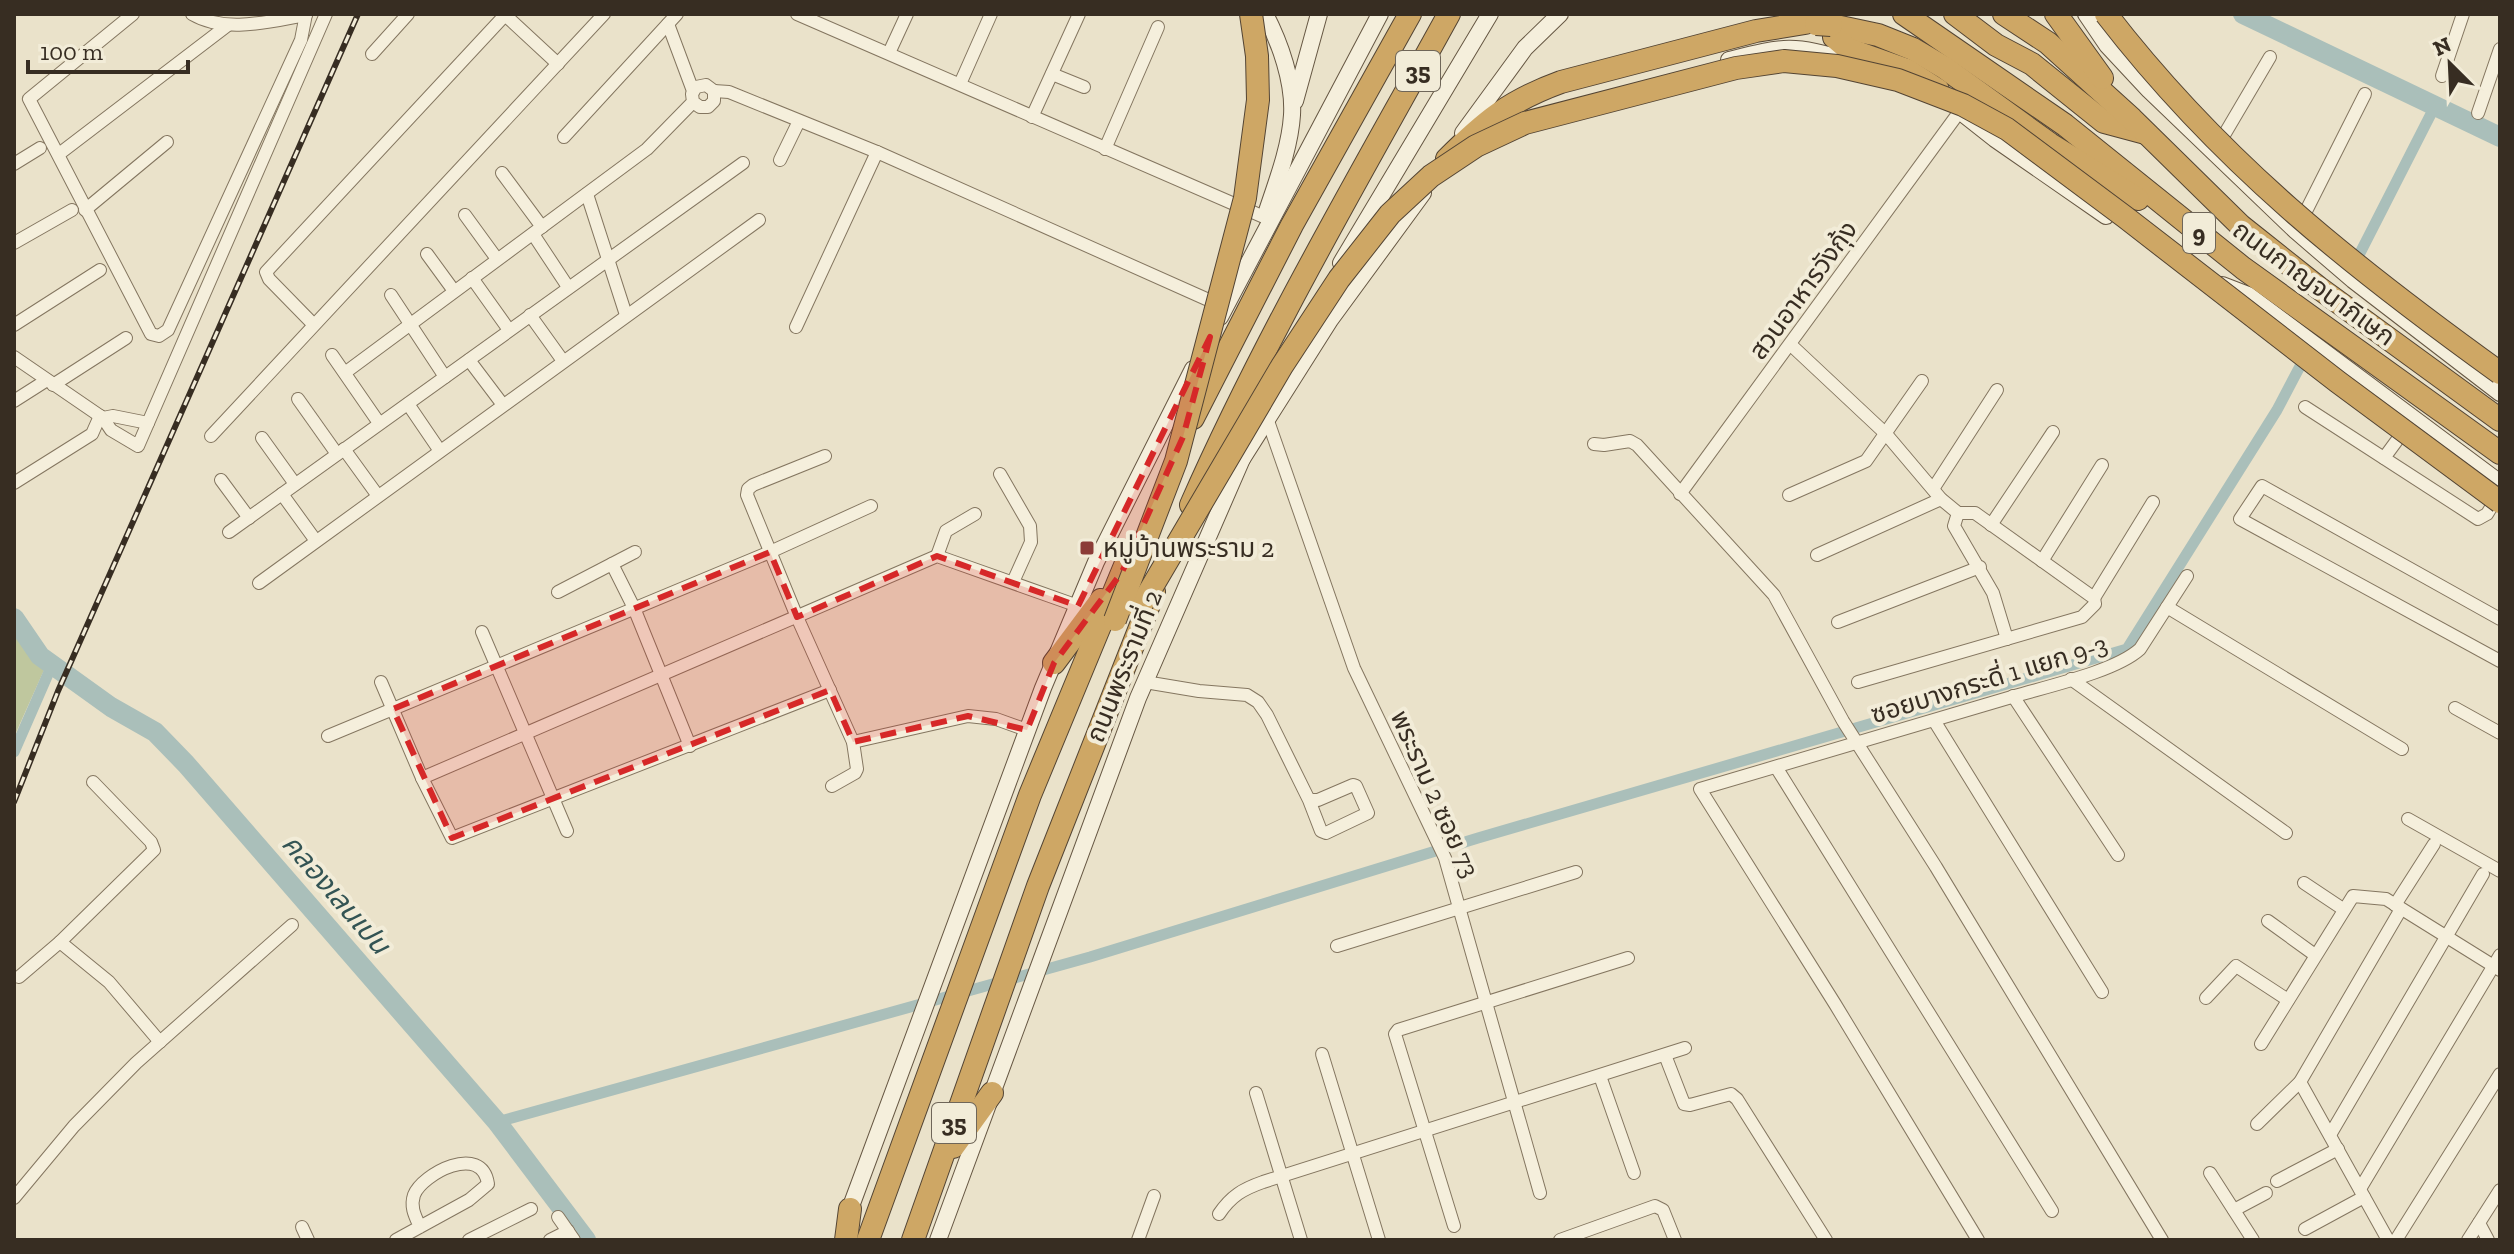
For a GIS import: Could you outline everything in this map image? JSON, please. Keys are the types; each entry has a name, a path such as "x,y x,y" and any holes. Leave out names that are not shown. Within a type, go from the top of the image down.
{"highway":[{"path":"883,1240 1058,758 1121,605 1185,430 1250,174 1258,100 1257,56 1251,14"},
{"name":"ถนนพระรามที่ 2","path":"868,1240 1030,795 1171,461 1234,335 1410,14"},
{"name":"ถนนพระรามที่ 2","path":"913,1240 1013,959 1122,668 1201,483 1294,293 1449,14"},
{"path":"1751,14 1878,35 1913,49 1945,68 2050,144 2243,268"},
{"name":"ถนนกาญจนาภิเษก","path":"1904,14 2065,125 2243,268 2498,452"},
{"path":"1955,14 1996,45 2032,64 2104,122 2139,126"},
{"name":"ถนนกาญจนาภิเษก","path":"2004,14 2048,43 2241,226 2319,288 2500,420"},
{"path":"2056,14 2139,126"},
{"path":"2106,14 2193,118 2272,194 2367,274 2500,373"},
{"path":"1430,175 1487,120 1533,92 1756,31 1822,27 1848,49 1907,70 1935,88 1958,110"},
{"path":"903,1240 1040,857 1139,609 1282,366 1362,247 1390,214 1431,176 1501,133 1550,116 1770,62 1826,64 1918,86 1963,105 2007,129 2357,397 2500,502"},
{"path":"1054,663 1122,572"},
{"path":"938,1169 992,1093"},
{"path":"846,1240 850,1209"}],"main road":[{"path":"1265,14 1282,57 1292,114"},
{"path":"1238,283 1279,172 1319,14"},
{"name":"35","path":"838,1240 1027,730 1078,606 1139,474 1380,14"},
{"name":"ถนนพระรามที่ 2","path":"938,1240 1145,682 1242,459 1312,315 1490,14"},
{"path":"1377,256 1430,175 1525,48 1560,14"},
{"path":"2086,14 2107,45 2149,90 2296,231 2333,264 2500,393"},
{"path":"1242,459 1330,320 1429,185 1485,133 1527,112 1769,50 1806,48 1871,69 1958,110 2186,271 2248,295 2500,483"}],"street":[{"path":"133,14 29,99 59,154 79,210 151,334 159,336 168,330 301,40 306,15 228,25 192,14"},
{"path":"14,357 102,417 111,430 138,446 326,14"},
{"path":"372,54 408,14"},
{"path":"313,324 269,279 266,272 505,14 558,64"},
{"path":"211,436 604,14"},
{"path":"797,14 823,19 889,53 1264,217"},
{"path":"889,53 907,14"},
{"path":"960,84 991,14"},
{"path":"1032,117 1079,14"},
{"path":"2442,76 2463,14"},
{"path":"346,372 656,142 693,96 701,84 711,87 714,101 708,107 700,107 693,96 673,19"},
{"path":"564,137 673,19"},
{"path":"59,154 228,25"},
{"path":"1105,149 1158,27"},
{"path":"2478,113 2500,49"},
{"path":"2214,153 2270,57"},
{"path":"1052,74 1084,87"},
{"path":"714,91 729,92 877,152 1225,307"},
{"path":"2296,231 2365,94"},
{"name":"สวนอาหารวังกุ้ง","path":"1680,494 1791,345 1958,110"},
{"path":"780,160 799,121"},
{"path":"14,243 79,210 167,142"},
{"path":"14,164 40,148"},
{"path":"796,327 877,152"},
{"path":"229,532 743,163"},
{"path":"502,173 568,287"},
{"path":"587,194 626,315"},
{"path":"465,215 497,259"},
{"path":"259,583 759,220"},
{"path":"427,254 454,291"},
{"path":"14,325 100,270"},
{"path":"472,278 509,330"},
{"path":"391,295 445,377"},
{"path":"530,315 563,361"},
{"path":"14,401 126,338"},
{"path":"1791,345 1886,434 1937,494 1958,513 1975,513 2094,598"},
{"path":"332,355 379,423"},
{"path":"469,360 503,405"},
{"path":"1789,495 1866,461 1922,381"},
{"path":"1817,555 1937,494 1997,390"},
{"path":"298,399 378,496"},
{"path":"408,404 440,451"},
{"path":"2305,407 2478,519 2487,514 2500,494"},
{"path":"102,417 113,416 148,423"},
{"path":"14,483 92,434 102,417"},
{"path":"2384,458 2414,418"},
{"name":"พระราม 2 ซอย 73","path":"1268,421 1354,668 1445,858 1540,1193"},
{"path":"1991,525 2053,432"},
{"path":"262,438 295,484"},
{"path":"1594,444 1630,441 1637,445 1774,595 1855,741 1945,880 2162,1240"},
{"path":"825,456 748,489 747,495 853,742 857,769 832,786"},
{"path":"2042,561 2102,465"},
{"path":"1000,474 1030,526 1031,542 1013,582"},
{"path":"221,480 249,518"},
{"path":"2500,619 2262,486 2240,519 2500,661"},
{"path":"282,494 316,541"},
{"path":"1858,682 2082,617 2095,604 2094,598 2153,502"},
{"path":"328,736 770,552 871,506"},
{"path":"1958,513 1954,526 1993,593 2007,639"},
{"path":"937,556 946,531 975,514"},
{"path":"558,592 635,552"},
{"path":"422,778 937,556 1078,606"},
{"path":"612,564 634,608 690,746"},
{"path":"1838,622 1980,567"},
{"name":"ซอยบางกระดี่ 1 แยก 9-3","path":"1978,1240 1700,789 1855,741 1935,722 2131,657 2140,649 2187,576"},
{"path":"2167,607 2402,749"},
{"path":"482,632 499,665 567,831"},
{"path":"2071,679 2286,833"},
{"path":"381,682 422,778 452,838 830,690"},
{"path":"1145,682 1247,695 1258,702 1267,715 1321,831 1326,833 1368,813 1353,785 1318,800 1309,800"},
{"path":"2013,696 2118,855"},
{"path":"2455,708 2500,733"},
{"path":"853,742 968,716 996,719 1027,730"},
{"path":"1935,722 2102,992"},
{"path":"1776,767 2052,1211"},
{"path":"19,977 60,942 154,850 151,842 93,782"},
{"path":"2408,819 2500,871"},
{"path":"2257,1124 2300,1082 2434,844"},
{"path":"1337,946 1576,872"},
{"path":"2330,1135 2483,874"},
{"path":"2304,883 2343,909"},
{"path":"2261,1044 2350,898 2386,899 2446,937 2498,964 2362,1193 2305,1229"},
{"path":"2268,921 2315,955"},
{"path":"14,1198 74,1126 160,1042 292,925"},
{"path":"60,942 109,982 160,1042"},
{"path":"1454,1226 1395,1034 1398,1030 1628,958"},
{"path":"2206,998 2236,966 2288,1000"},
{"path":"1219,1214 1228,1200 1242,1190 1281,1176 1685,1048"},
{"path":"1322,1054 1379,1240"},
{"path":"1665,1055 1684,1104 1731,1094 1737,1099 1826,1240"},
{"path":"2396,1240 2500,1074"},
{"path":"1600,1076 1634,1173"},
{"path":"2300,1082 2388,1240"},
{"path":"1256,1093 1301,1240"},
{"path":"2277,1181 2338,1149"},
{"path":"396,1240 420,1227 469,1200 488,1184 486,1173 476,1163 465,1162 425,1181 414,1193 412,1209 420,1227"},
{"path":"2210,1173 2253,1240"},
{"path":"2468,1240 2500,1190"},
{"path":"2234,1210 2266,1193"},
{"path":"1138,1240 1154,1196"},
{"path":"1560,1240 1655,1206 1663,1210 1675,1240"},
{"path":"469,1240 531,1209"},
{"path":"550,1240 571,1236 558,1217"},
{"path":"2479,1223 2488,1240"},
{"path":"302,1227 308,1240"}],"highlighted area":[{"path":"1210,337 1183,437 1122,572 1054,663 1027,730 968,716 853,742 830,690 452,838 393,709 770,552 797,617 937,556 1078,606"}],"green space":[{"path":"14,630 44,670 14,737"}],"waterway":[{"path":"2243,14 2500,137"},
{"path":"2357,259 2435,106"},
{"path":"497,1122 1090,957 1478,838 2127,649 2277,410 2307,353"},
{"name":"คลองเลนเปน","path":"14,618 40,656 111,707 155,732 186,764 497,1122 586,1240"},
{"path":"14,752 52,665"}],"railway":[{"path":"14,802 58,691 358,14"}],"place":[{"name":"หมู่บ้านพระราม 2","path":"1087,548"}]}
